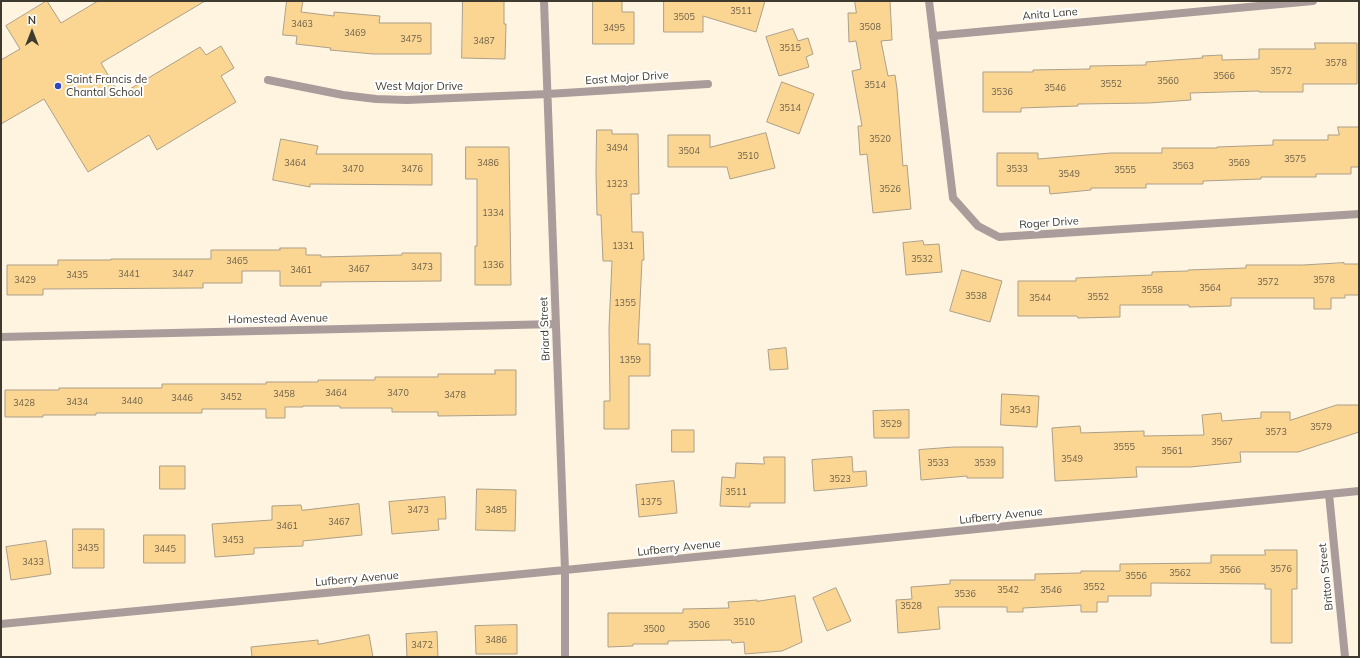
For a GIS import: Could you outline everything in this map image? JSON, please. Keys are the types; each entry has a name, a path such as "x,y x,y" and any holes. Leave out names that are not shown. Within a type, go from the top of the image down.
{"street":[{"name":"Briard Street","path":"544,1 565,570 565,657"},
{"name":"Roger Drive","path":"929,1 953,198 978,226 999,237 1359,214"},
{"name":"Anita Lane","path":"933,36 1312,1"},
{"name":"West Major Drive","path":"268,80 343,95 376,99 408,100 548,94"},
{"name":"East Major Drive","path":"548,94 708,84"},
{"name":"Homestead Avenue","path":"1,337 556,324"},
{"name":"Lufberry Avenue","path":"1,624 565,570 1359,491"},
{"name":"Britton Street","path":"1329,494 1345,657"}],"building":[{"name":"Saint Francis de Chantal School","path":"47,1 61,23 98,1 205,1 101,63 120,95 200,47 206,55 221,46 234,68 221,76 236,102 157,150 149,135 88,172 44,99 1,124 1,60 20,49 6,26"},
{"path":"287,1 303,1 301,12 334,16 334,12 380,16 379,23 431,23 431,54 373,54 330,50 331,48 296,44 297,36 283,35"},
{"path":"463,1 504,1 504,24 506,24 505,59 462,58"},
{"path":"593,1 622,1 622,12 634,12 634,44 593,44"},
{"path":"664,1 765,1 756,32 703,16 703,32 664,32"},
{"path":"855,1 890,1 892,40 881,41 888,76 895,75 903,166 907,165 911,209 873,213 867,154 860,155 858,126 862,126 852,71 861,69 856,41 849,42 848,13 856,13"},
{"path":"793,29 798,41 808,38 813,54 806,57 809,67 779,76 766,37"},
{"path":"1315,43 1357,43 1357,84 1303,84 1303,92 1259,91 1190,93 1191,100 1149,103 1078,104 1078,106 1021,108 1021,112 983,112 983,72 1033,72 1033,70 1090,69 1090,66 1146,65 1146,62 1203,58 1202,56 1222,55 1222,60 1259,59 1259,49 1315,49"},
{"path":"782,82 814,94 799,134 767,122"},
{"path":"1338,127 1359,127 1359,167 1351,167 1351,174 1316,174 1316,177 1261,177 1261,179 1203,181 1203,184 1146,184 1146,188 1091,188 1091,190 1050,194 1049,186 997,186 997,153 1038,153 1038,159 1111,153 1162,153 1162,148 1217,148 1273,145 1273,140 1328,140 1328,135 1339,135"},
{"path":"597,130 612,130 612,134 638,134 639,194 631,194 632,232 643,232 644,260 642,260 638,344 650,344 650,376 629,376 629,429 604,429 604,401 610,401 609,328 612,261 603,261 601,215 597,215"},
{"path":"766,133 775,168 730,179 727,167 668,167 668,135 710,135 710,147"},
{"path":"281,139 318,146 316,154 432,154 432,185 310,184 310,187 273,180"},
{"path":"466,147 509,147 511,285 475,285 475,246 477,246 477,179 466,179"},
{"path":"923,241 924,245 939,244 942,272 906,275 903,243"},
{"path":"280,248 306,248 306,255 321,255 321,257 402,255 402,253 441,253 441,281 321,282 321,286 280,286 280,271 242,271 242,283 203,283 203,288 43,289 43,295 7,295 7,265 58,265 58,260 211,259 211,250 280,250"},
{"path":"1359,264 1359,295 1345,295 1345,298 1331,298 1331,309 1314,309 1314,298 1231,298 1231,306 1189,307 1189,305 1120,305 1120,317 1078,318 1077,316 1018,316 1018,281 1076,281 1076,278 1152,275 1152,272 1246,268 1246,265"},
{"path":"962,270 1002,281 990,322 950,311"},
{"path":"786,348 788,369 770,370 768,350"},
{"path":"495,370 516,370 516,415 438,416 438,412 392,412 392,408 303,406 285,407 285,418 266,418 266,409 202,409 202,413 96,413 96,415 5,417 5,390 59,390 59,388 162,388 162,384 266,384 266,382 318,382 318,380 375,380 375,377 438,377 438,374 495,374"},
{"path":"1002,394 1039,396 1037,427 1001,425"},
{"path":"1337,405 1359,405 1359,432 1298,452 1240,452 1241,462 1190,467 1136,467 1137,477 1055,481 1052,428 1080,426 1081,433 1144,431 1144,436 1204,435 1202,415 1221,413 1222,421 1261,418 1261,412 1290,412 1290,420"},
{"path":"909,410 909,438 874,438 873,411"},
{"path":"672,430 694,430 694,452 672,452"},
{"path":"954,447 1003,447 1003,478 967,478 967,476 921,480 919,450"},
{"path":"764,457 785,457 785,503 750,503 750,507 720,506 722,477 735,478 736,463 764,464"},
{"path":"852,457 853,472 866,471 867,486 814,491 812,460"},
{"path":"160,466 185,466 185,489 160,489"},
{"path":"674,481 677,513 639,517 636,485"},
{"path":"477,489 516,490 515,531 476,530"},
{"path":"445,497 446,519 438,519 439,530 392,534 389,502"},
{"path":"359,504 362,535 303,541 303,546 254,548 254,554 215,557 212,524 272,520 272,506 301,505 302,510"},
{"path":"73,529 104,529 104,568 73,568"},
{"path":"144,535 185,535 185,563 144,563"},
{"path":"46,541 51,574 11,580 6,547"},
{"path":"1265,550 1297,550 1297,589 1292,589 1292,643 1271,643 1271,589 1265,589 1265,584 1151,583 1151,596 1108,596 1108,602 1097,602 1097,612 1081,612 1081,605 1023,608 1023,612 1007,612 1007,607 938,607 940,629 898,633 896,600 912,599 911,587 950,584 950,580 1035,580 1035,574 1081,573 1081,571 1120,571 1120,564 1211,563 1211,555 1265,555"},
{"path":"836,588 851,621 827,631 813,598"},
{"path":"795,596 802,642 782,651 745,654 744,642 732,643 731,640 668,641 668,644 633,644 633,646 608,647 608,613 683,613 683,609 729,608 728,602 757,601"},
{"path":"517,625 517,654 476,654 475,626"},
{"path":"437,632 438,657 407,657 406,634"},
{"path":"369,635 373,657 252,657 251,647 318,640 318,644"}],"place":[{"name":"Saint Francis de Chantal School","path":"58,86"}]}
